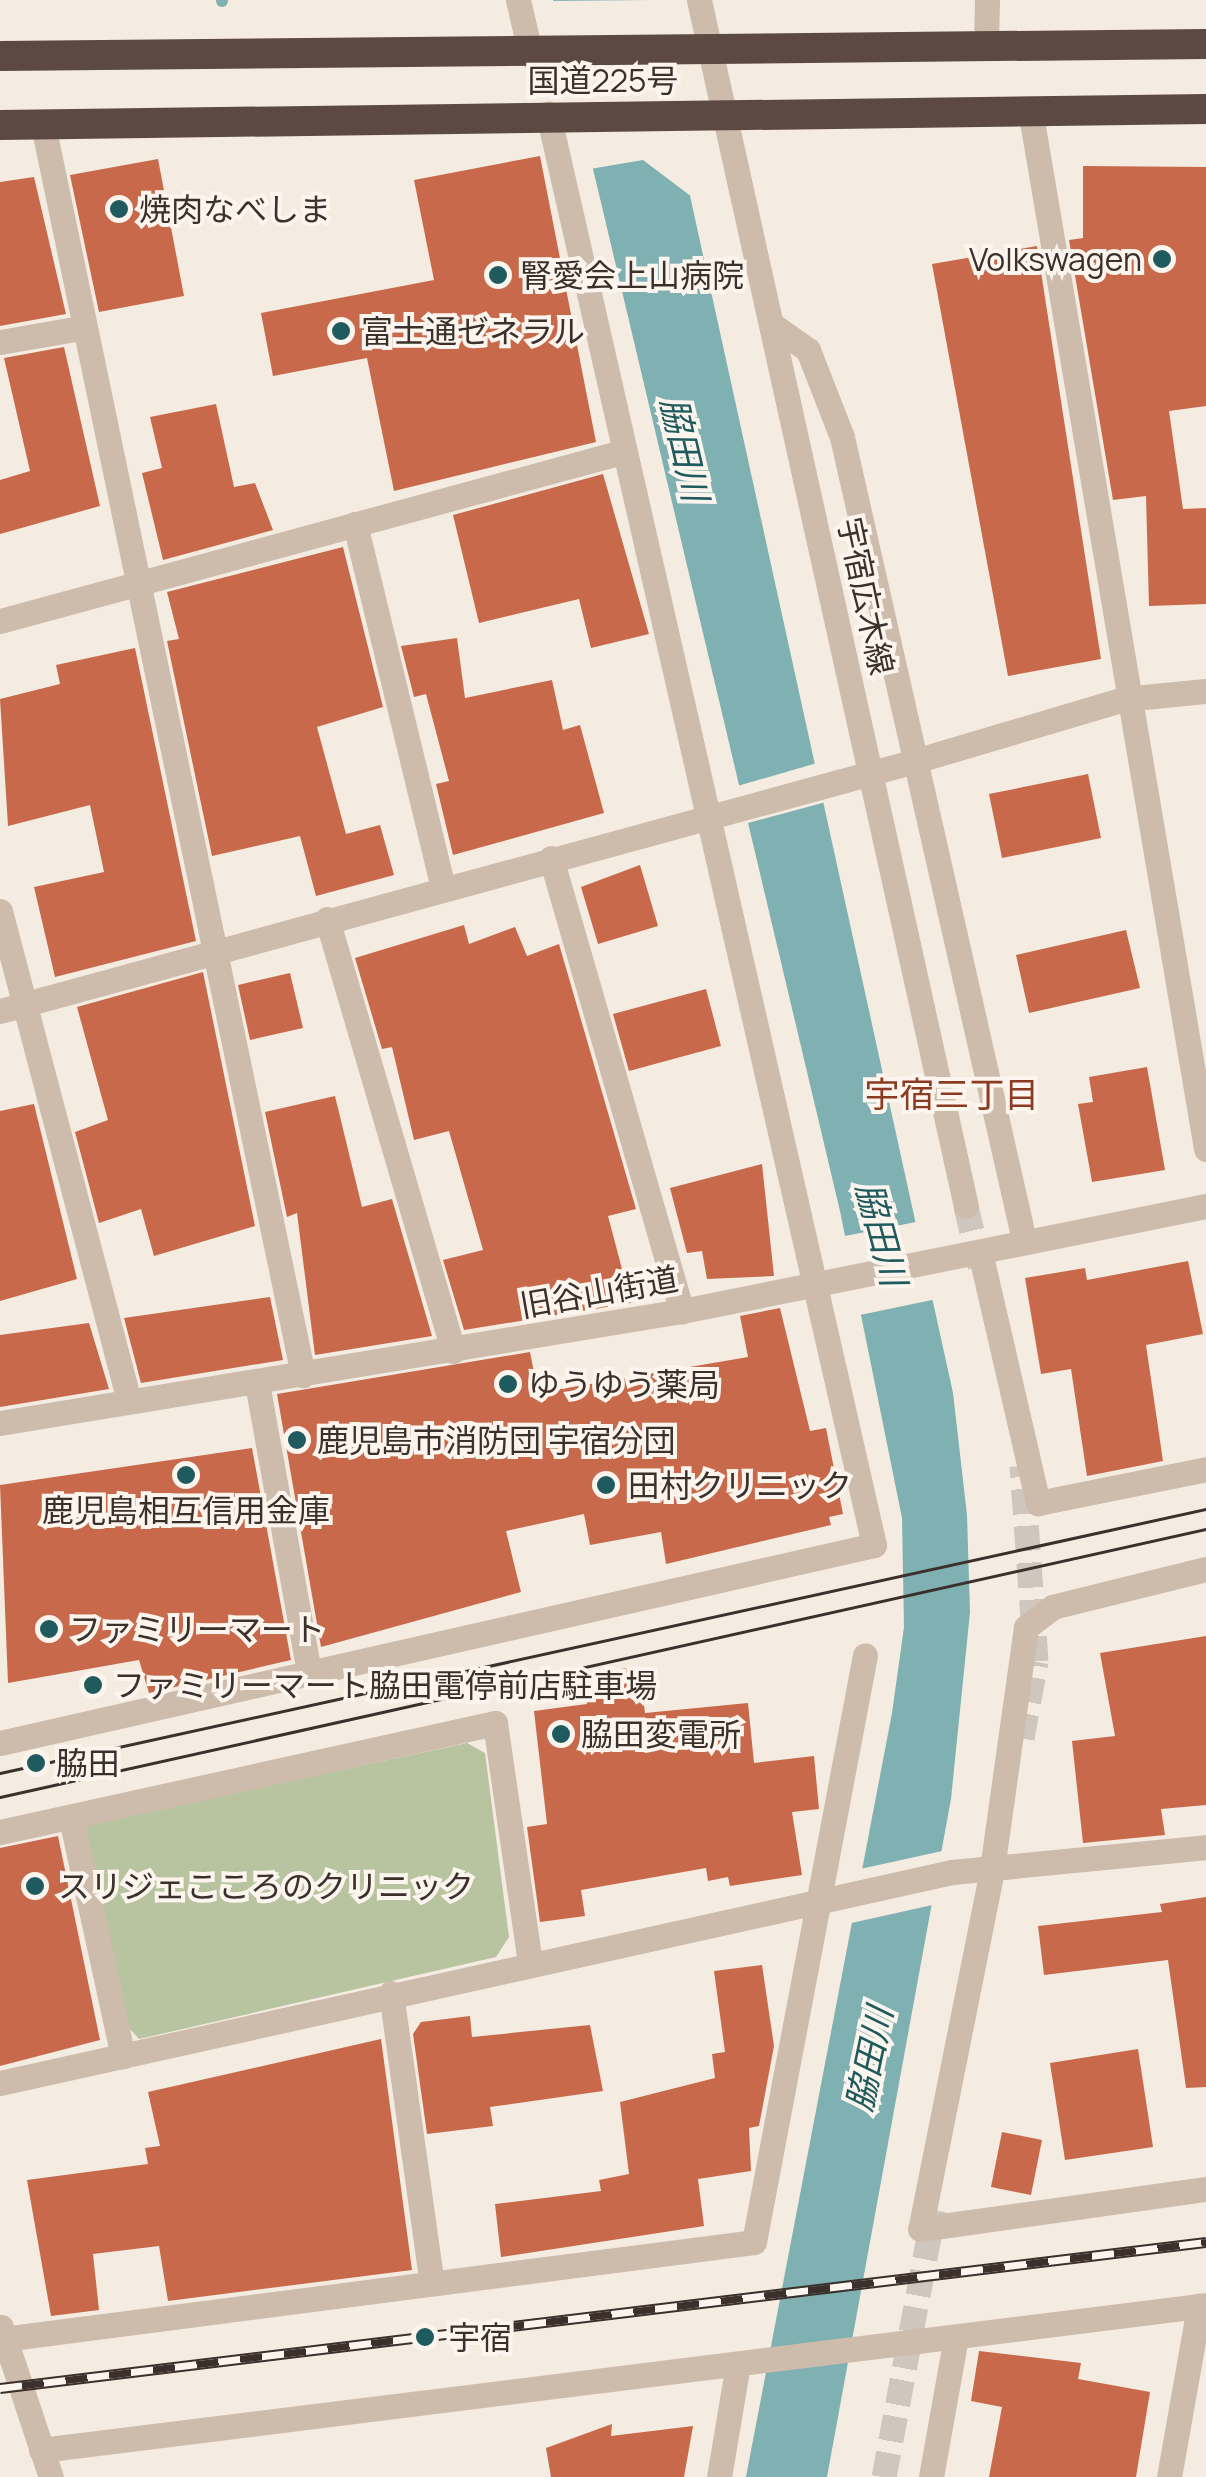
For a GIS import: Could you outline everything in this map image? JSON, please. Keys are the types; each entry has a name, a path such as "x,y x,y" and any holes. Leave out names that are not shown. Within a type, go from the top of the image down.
{"highway":[{"name":"国道225号","path":"3,50 542,56 711,54 986,42 1206,44"},
{"name":"国道225号","path":"0,124 559,113 724,115 1030,108 1206,109"}],"street":[{"path":"518,0 542,56"},
{"name":"宇宿広木線","path":"699,0 966,1206"},
{"path":"986,0 986,42"},
{"path":"1030,108 1124,698 1206,1149"},
{"path":"0,1743 874,1545 833,1282 725,811 622,452 559,113"},
{"path":"44,125 80,328 303,1375"},
{"path":"774,326 808,350 842,436 1024,1240"},
{"path":"0,342 80,328"},
{"path":"0,621 622,452"},
{"path":"355,524 444,887"},
{"path":"0,1011 444,887 915,762 1124,698 1206,690"},
{"path":"551,858 682,1311"},
{"path":"0,910 129,1401"},
{"path":"327,919 453,1351"},
{"name":"旧谷山街道","path":"0,1424 682,1311 1206,1206"},
{"path":"980,1252 1038,1502 1206,1469"},
{"path":"257,1383 309,1672"},
{"path":"1206,1569 1053,1607 1026,1627 992,1870 920,2228 1206,2189"},
{"path":"51,2477 2,2331 379,2296 431,2277 754,2242 824,1898 865,1655"},
{"path":"0,1832 494,1723 530,1963"},
{"path":"70,1818 123,2056"},
{"path":"0,2083 391,1993 952,1872 1206,1847"},
{"path":"391,1993 431,2277"},
{"path":"41,2450 1202,2305 1169,2477"},
{"path":"932,2477 956,2337"},
{"path":"719,2477 747,2363"}],"green space":[{"path":"467,1743 485,1753 509,1937 496,1957 139,2039 121,2019 85,1825"}],"water":[{"name":"脇田川","path":"553,0 647,0 953,1393 967,1515 970,1612 951,1799 827,2477 746,2477 892,1713 904,1627 902,1518 840,1211"}],"pier":[{"path":"651,0 692,197 643,160 590,169 549,1"},
{"path":"817,763 826,802 744,824 734,787"},
{"path":"921,1221 937,1299 855,1316 840,1237"},
{"path":"947,1850 937,1904 847,1924 860,1869"}],"building":[{"name":"腎愛会上山病院","path":"540,156 596,442 394,491 367,358 273,376 261,313 434,280 414,180"},
{"path":"158,159 184,296 99,312 70,175"},
{"path":"1083,166 1206,167 1206,406 1169,411 1183,509 1206,508 1206,604 1149,606 1146,496 1113,500 1069,240 1083,238"},
{"path":"34,177 66,314 0,326 0,182"},
{"path":"1037,246 1101,659 1008,676 932,264"},
{"path":"64,347 100,506 0,534 0,480 30,471 4,358"},
{"path":"216,404 234,487 255,483 273,530 163,560 142,473 162,468 150,417"},
{"path":"603,474 649,634 591,648 579,599 479,623 453,515"},
{"path":"343,547 383,707 317,727 346,834 380,825 394,875 316,896 300,836 212,856 167,641 179,639 167,592"},
{"path":"457,638 465,698 552,680 563,730 580,725 604,813 453,855 436,784 449,781 426,694 414,697 401,646"},
{"path":"135,648 196,941 55,977 34,887 104,872 90,805 8,826 0,699 60,684 56,665"},
{"path":"1088,774 1101,838 1002,858 989,794"},
{"path":"640,865 658,926 598,944 581,887"},
{"path":"464,925 469,944 515,927 527,956 559,944 636,1209 608,1216 631,1303 464,1330 443,1260 483,1250 449,1131 414,1140 392,1047 382,1049 355,958"},
{"path":"1126,930 1140,988 1029,1013 1016,955"},
{"path":"203,972 255,1226 154,1256 141,1209 99,1223 75,1132 108,1120 77,1007"},
{"path":"290,973 303,1028 250,1040 238,985"},
{"path":"706,989 721,1046 629,1071 613,1014"},
{"path":"1147,1067 1165,1170 1092,1182 1078,1104 1093,1102 1089,1077"},
{"path":"335,1096 362,1207 392,1199 432,1336 315,1355 297,1213 287,1217 265,1112"},
{"path":"34,1104 77,1279 0,1301 0,1111"},
{"path":"762,1164 774,1276 707,1279 702,1251 687,1253 670,1188"},
{"path":"1188,1261 1203,1334 1146,1345 1163,1461 1087,1476 1071,1369 1041,1374 1025,1278 1085,1268 1087,1280"},
{"path":"270,1297 283,1360 141,1383 124,1318"},
{"path":"780,1308 810,1431 826,1428 843,1514 829,1517 831,1525 666,1564 661,1532 590,1545 584,1514 506,1531 521,1592 321,1647 277,1394 530,1352 538,1393 748,1357 740,1316"},
{"path":"89,1323 109,1389 0,1407 0,1335"},
{"path":"252,1448 291,1660 149,1693 139,1660 8,1683 0,1485"},
{"path":"1206,1636 1206,1805 1161,1809 1165,1835 1083,1843 1072,1741 1115,1736 1100,1653"},
{"path":"639,1667 645,1713 748,1703 754,1763 814,1756 819,1809 792,1812 802,1875 730,1886 728,1877 708,1881 706,1868 581,1890 585,1916 540,1922 527,1827 547,1824 534,1711 587,1704 583,1673"},
{"path":"58,1836 100,2040 0,2066 0,1848"},
{"path":"1206,1897 1206,2087 1186,2088 1168,1960 1044,1975 1038,1926 1162,1912 1160,1904"},
{"path":"762,1965 774,2046 759,2126 749,2128 751,2171 698,2179 704,2226 501,2257 495,2204 601,2191 599,2180 629,2174 620,2102 715,2078 712,2054 725,2052 714,1971"},
{"path":"470,2016 472,2037 590,2025 603,2091 490,2107 493,2126 427,2134 413,2034 421,2022"},
{"path":"381,2039 412,2270 168,2301 159,2246 93,2254 99,2310 51,2316 27,2180 148,2164 145,2148 160,2146 148,2092"},
{"path":"1138,2049 1153,2147 1065,2160 1050,2063"},
{"path":"1002,2132 1042,2140 1031,2195 991,2187"},
{"path":"979,2351 1081,2363 1078,2379 1150,2392 1136,2477 989,2477 1002,2407 971,2401"},
{"path":"612,2424 611,2436 693,2426 684,2477 551,2477 546,2448"}],"tunnel":[{"path":"966,1206 981,1269"},
{"path":"1022,1465 1036,1661 1022,1738"},
{"path":"884,2477 934,2210"}],"tram line":[{"path":"0,1773 1206,1509"},
{"path":"0,1797 1206,1529"}],"railway":[{"path":"0,2388 1206,2242"}],"place":[{"name":"焼肉なべしま","path":"119,209"},
{"name":"Volkswagen","path":"1162,259"},
{"name":"腎愛会上山病院","path":"498,275"},
{"name":"富士通ゼネラル","path":"341,331"},
{"name":"ゆうゆう薬局","path":"508,1384"},
{"name":"鹿児島市消防団 宇宿分団","path":"297,1440"},
{"name":"鹿児島相互信用金庫","path":"186,1475"},
{"name":"田村クリニック","path":"606,1485"},
{"name":"ファミリーマート","path":"49,1629"},
{"name":"ファミリーマート脇田電停前店駐車場","path":"93,1685"},
{"name":"脇田変電所","path":"561,1734"},
{"name":"脇田","path":"36,1763"},
{"name":"スリジェこころのクリニック","path":"35,1886"},
{"name":"宇宿","path":"425,2337"}],"district":[{"name":"宇宿三丁目","path":"952,1094"}]}
